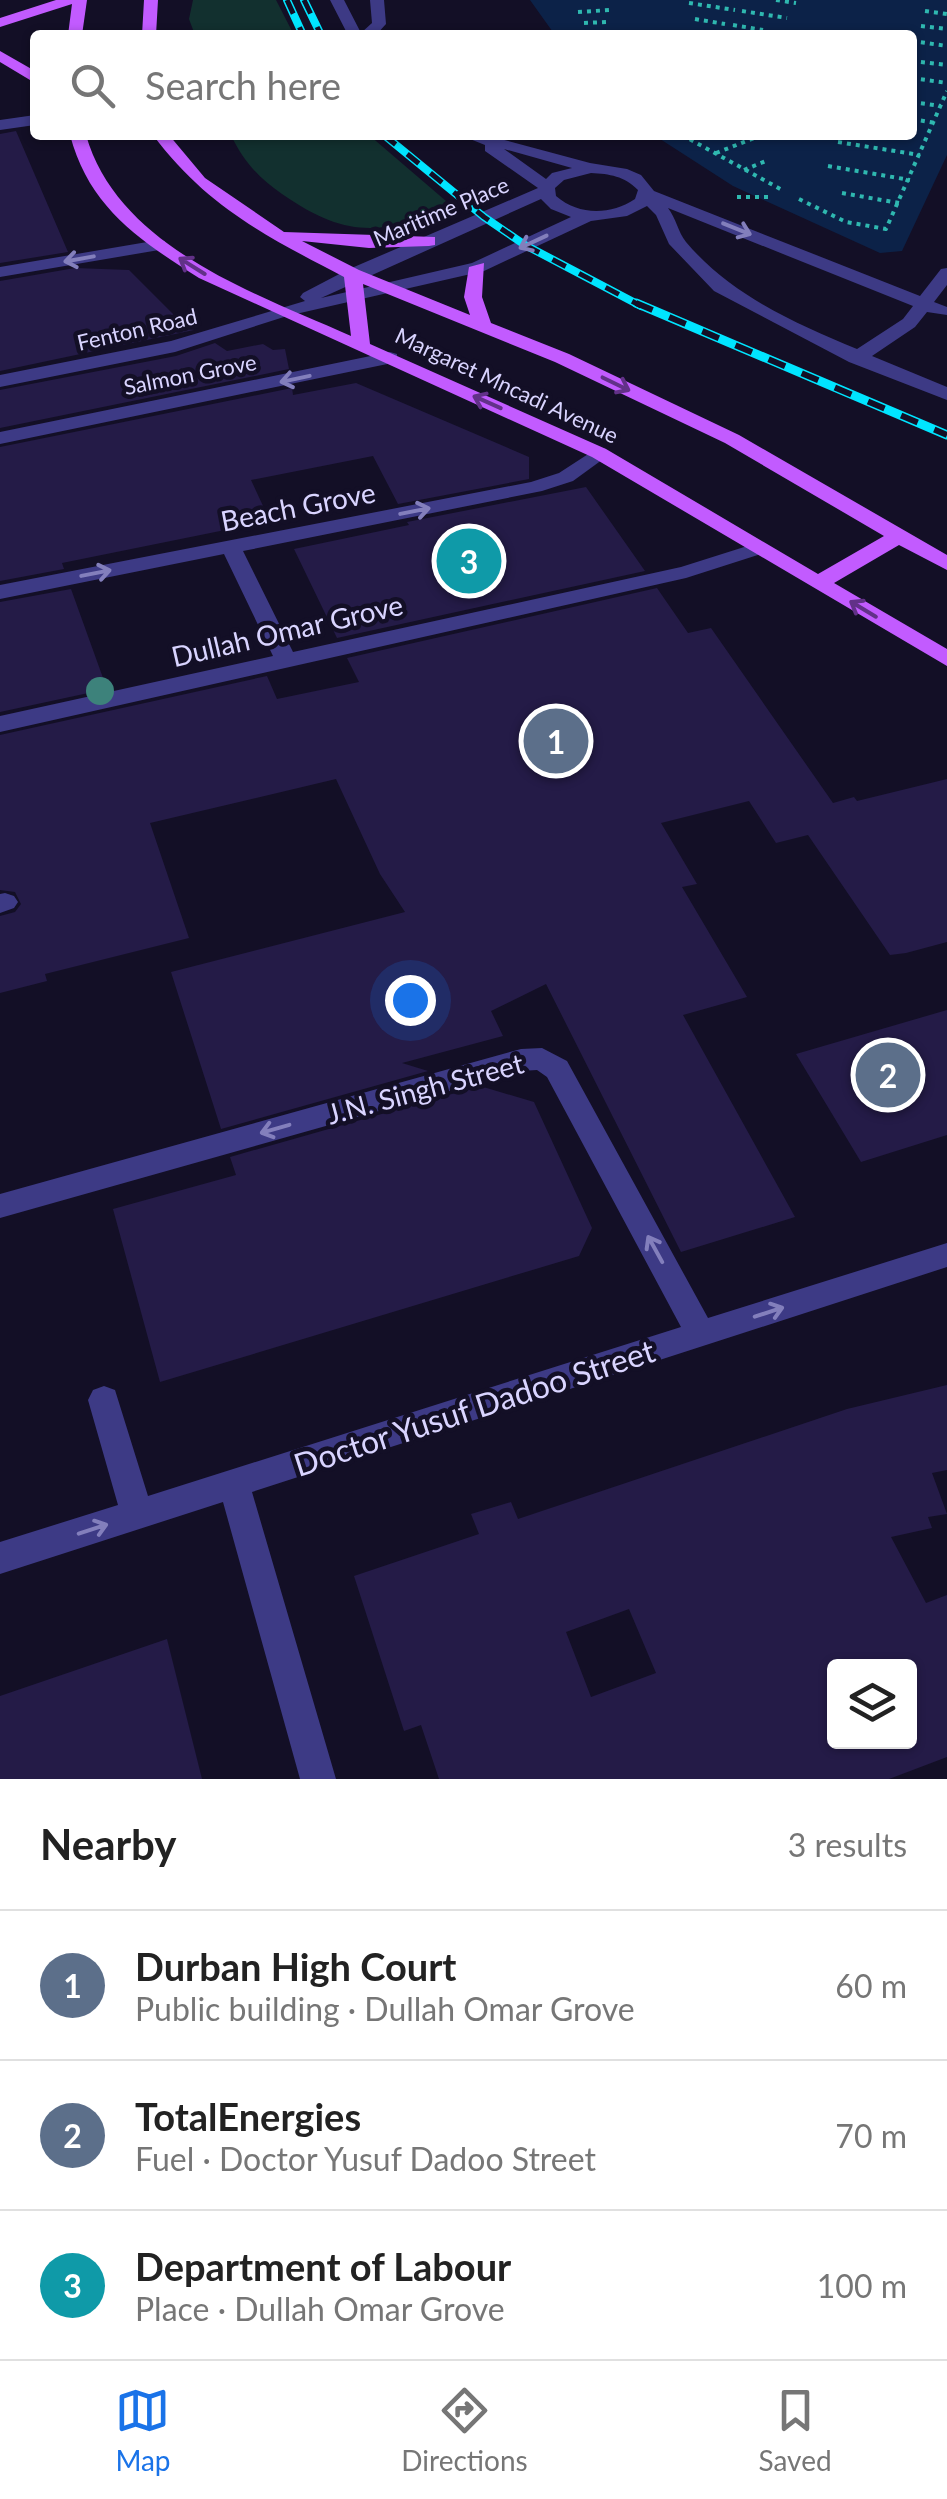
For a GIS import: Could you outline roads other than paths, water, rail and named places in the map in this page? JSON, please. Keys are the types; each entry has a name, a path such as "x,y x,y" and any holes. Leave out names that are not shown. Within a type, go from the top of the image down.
{"main road":[{"path":"0,22 70,0"},
{"path":"76,30 80,0"},
{"path":"149,30 151,0"},
{"path":"0,56 30,75"},
{"name":"Margaret Mncadi Avenue","path":"79,140 86,164 105,197 159,245 205,274 599,453 947,659"},
{"name":"Margaret Mncadi Avenue","path":"165,140 199,181 271,232 353,274 562,358 732,439 947,564"},
{"path":"271,232 342,242 429,241"},
{"path":"478,267 473,298 483,326"},
{"path":"353,274 362,345"},
{"path":"818,583 900,536"}],"street":[{"path":"338,0 353,30"},
{"path":"372,30 379,24 378,0"},
{"path":"0,125 30,121"},
{"name":"Maritime Place","path":"477,140 546,189"},
{"name":"Maritime Place","path":"484,140 627,174 642,184 646,195 938,308"},
{"path":"591,168 558,176 546,189 554,204 588,216 612,215 631,210 646,195 664,213 675,240"},
{"name":"Maritime Place","path":"282,312 353,274 546,189"},
{"path":"612,215 646,224 675,240 720,286 856,358 947,394"},
{"name":"Maritime Place","path":"282,312 478,267 588,216"},
{"path":"0,272 159,245"},
{"path":"856,358 938,308 947,273"},
{"name":"Fenton Road","path":"0,381 176,346 282,312"},
{"name":"Salmon Grove","path":"0,438 390,358"},
{"name":"Beach Grove","path":"0,592 535,487 566,477 599,453"},
{"path":"230,547 286,661"},
{"name":"Dullah Omar Grove","path":"0,724 686,572 760,548"},
{"name":"J.N. Singh Street","path":"0,1206 521,1060 542,1059 557,1070 701,1334"},
{"name":"Doctor Yusuf Dadoo Street","path":"0,1558 947,1255"},
{"path":"104,1400 137,1515"},
{"path":"234,1484 318,1779"}],"water":[{"path":"530,0 947,0 947,155 902,251 880,253 733,186 662,140 917,140 917,30 551,30"}],"railway":[{"path":"287,0 301,30"},
{"path":"304,0 319,30"},
{"path":"390,140 484,217 525,245 641,306"},
{"path":"636,303 947,435"}],"place":[{"name":"Department of Labour","path":"469,561"},
{"name":"Durban High Court","path":"556,741"},
{"name":"TotalEnergies","path":"888,1075"}]}
